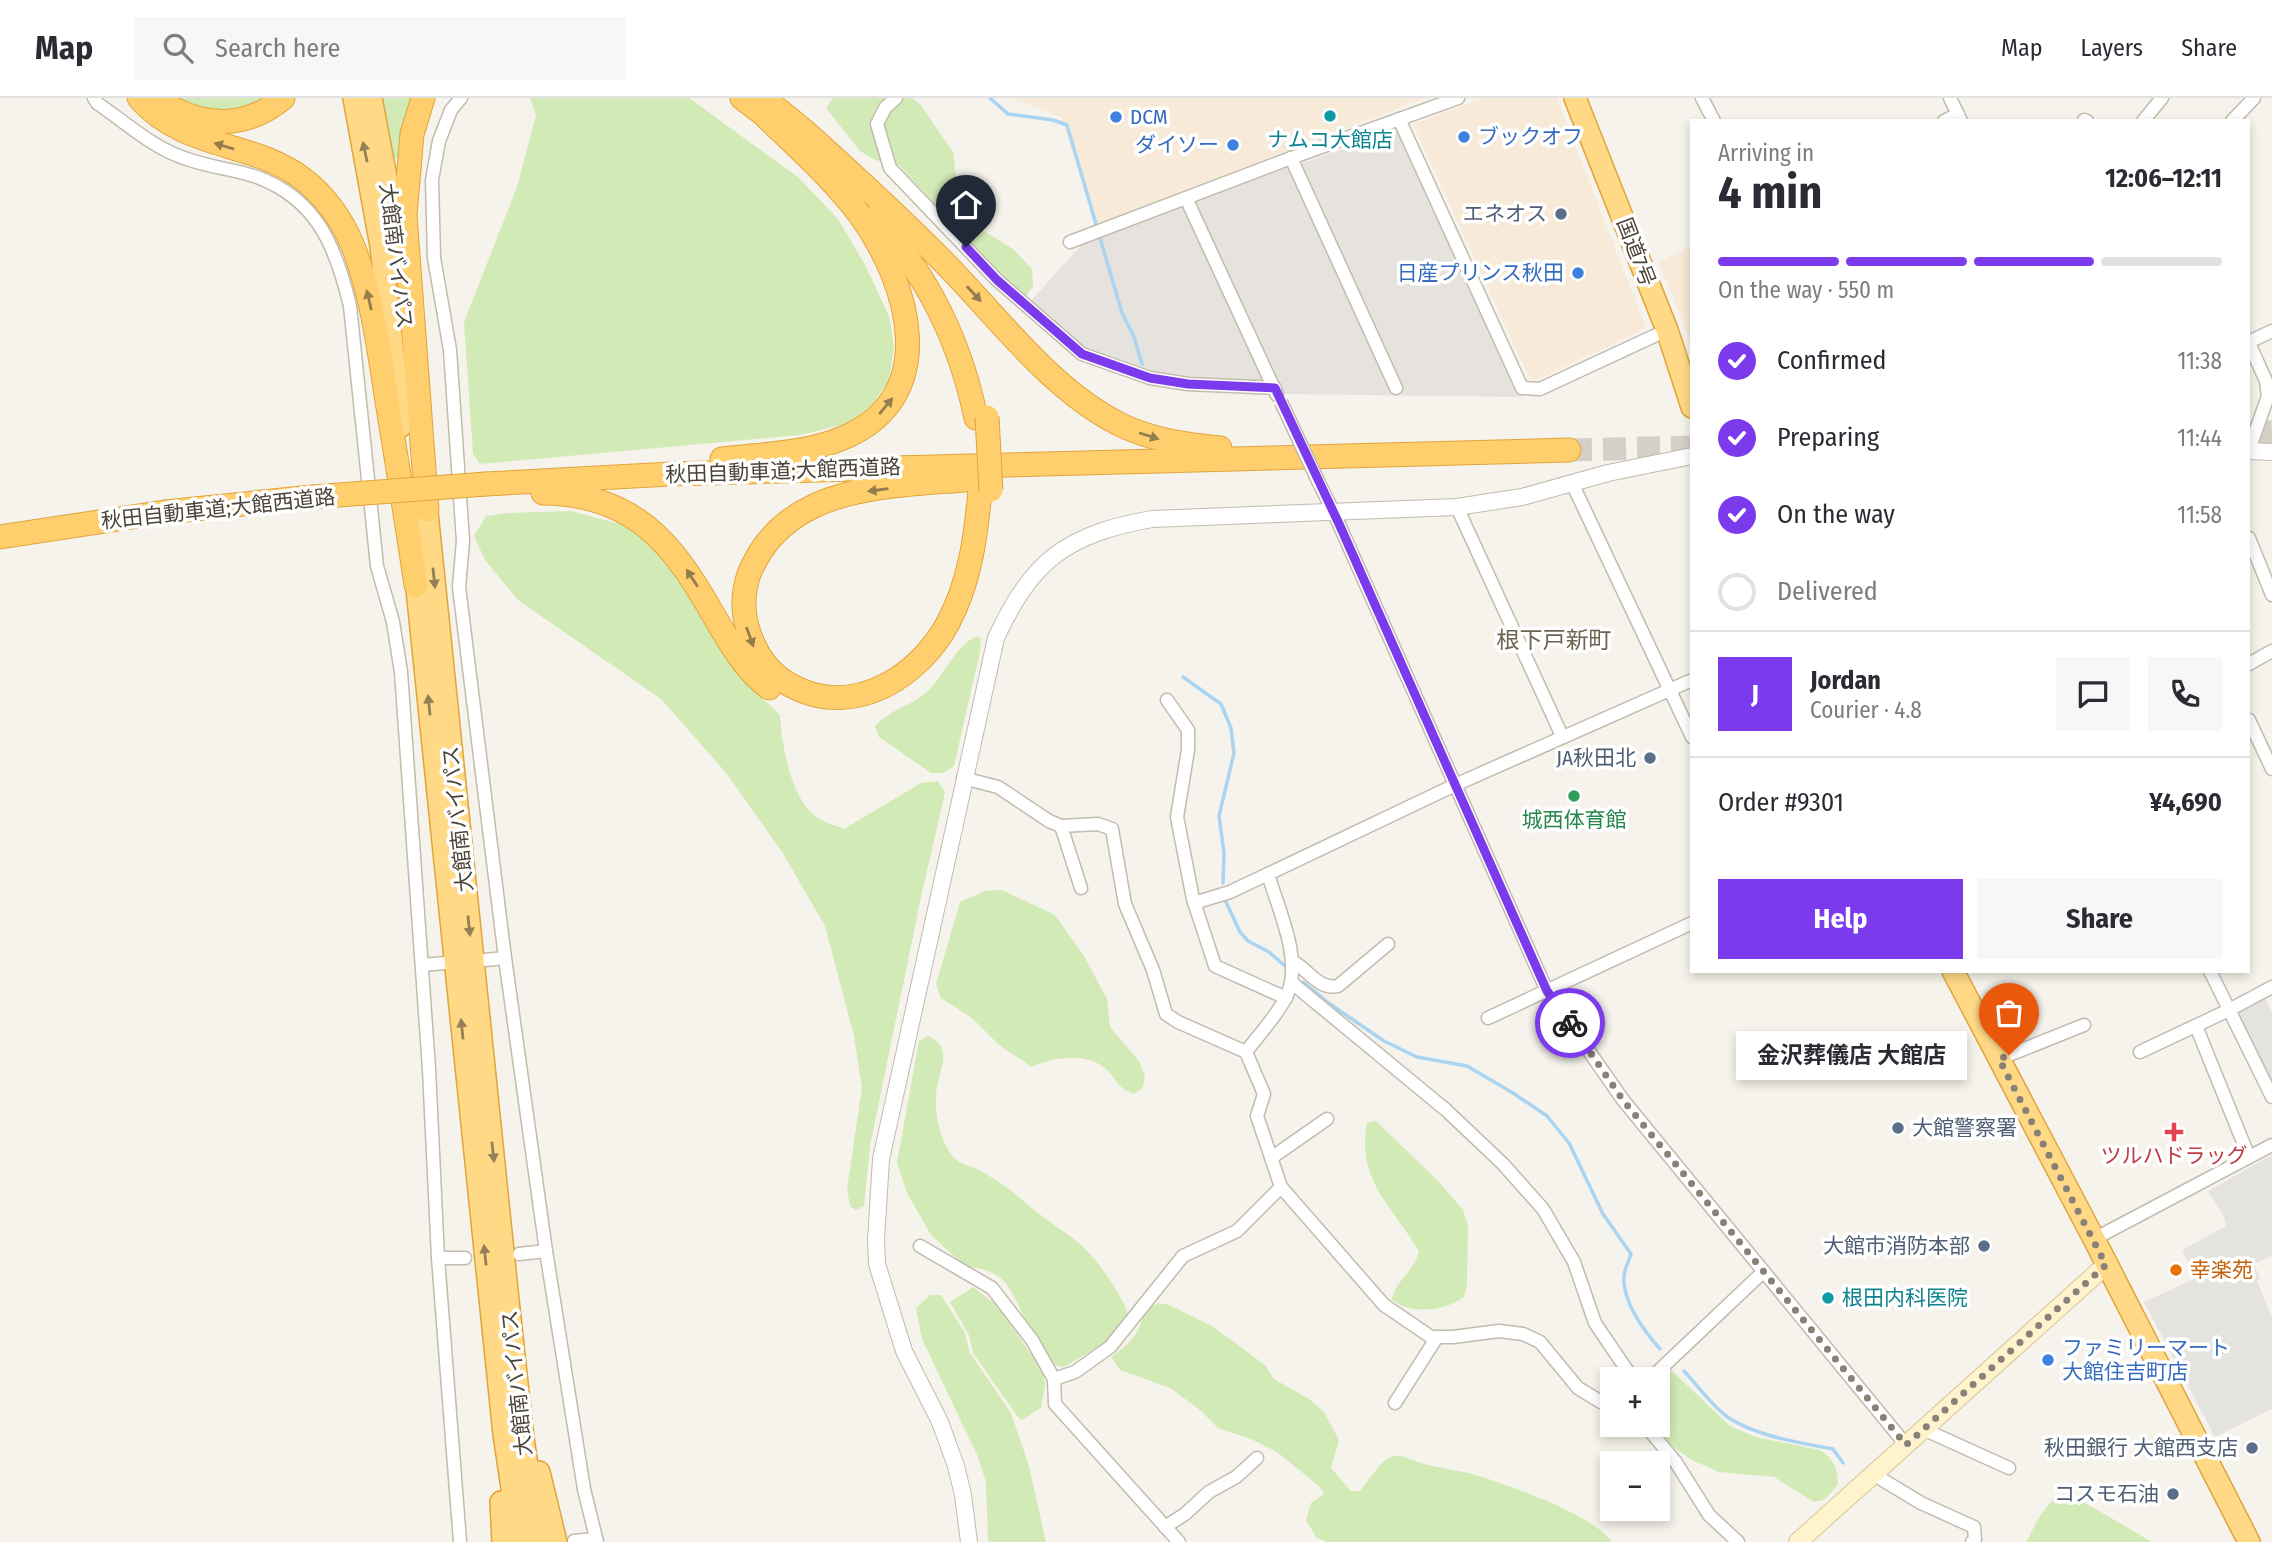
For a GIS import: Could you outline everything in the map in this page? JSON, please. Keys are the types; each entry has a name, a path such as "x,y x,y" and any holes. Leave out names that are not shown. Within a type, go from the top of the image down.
{"highway":[{"path":"139,98 155,114 196,138 264,158 293,172 317,191 343,225 357,258 369,298 416,585"},
{"path":"158,98 194,119 228,123 261,114 283,98"},
{"name":"大館南バイパス","path":"354,98 383,260 416,585 498,1293 538,1542"},
{"name":"大館南バイパス","path":"371,98 392,209 427,510 498,1293 504,1434 520,1542"},
{"path":"423,98 412,134 405,215 427,510"},
{"name":"国道7号","path":"1575,98 1667,330 1690,401"},
{"path":"754,102 805,131 918,236 1051,374 1096,410 1136,432 1184,444 1230,449 1420,448 1472,452"},
{"path":"754,102 851,192 891,236 917,270 947,324 982,417"},
{"path":"538,480 777,453 825,444 842,439 870,423 882,412 899,387 907,358 908,332 902,301 886,258 845,196 754,102"},
{"path":"486,489 578,495 598,500 634,516 651,529 679,559 738,654 764,685 794,704 840,713 870,708 888,701 917,682 944,656 964,623 978,586 988,539 977,367 938,279 907,234 865,187"},
{"name":"秋田自動車道;大館西道路","path":"0,537 165,512 312,497 486,489 538,480 1569,450"},
{"path":"986,490 973,550 957,604 934,646 904,675 885,687 865,694 827,697 809,694 792,686 764,664 754,648 746,623 744,597 747,580 753,563 772,535 800,513 834,499 878,490 1140,462"},
{"path":"1954,973 2249,1542"},
{"path":"498,1293 503,1542"},
{"path":"498,1293 556,1542"}],"main road":[{"path":"1798,1542 2106,1265"}],"street":[{"path":"94,98 97,103 155,143 185,159 254,176 281,188 306,207 320,224 341,271 350,306 377,566 393,622 401,672 422,965 438,1258 460,1542"},
{"path":"461,98 451,110 439,141 432,180 434,258 450,350 463,541 459,587 505,958 546,1251 580,1467 596,1540 574,1541"},
{"path":"896,98 885,108 877,124 890,168 997,280 1082,354 1162,380 1188,384 1275,388"},
{"path":"1070,242 1458,98"},
{"path":"1702,98 1713,119"},
{"path":"1950,98 1960,117"},
{"path":"2145,119 2162,98"},
{"path":"2234,119 2254,98"},
{"path":"1399,120 1522,388 1540,389 1667,330"},
{"path":"1292,158 1396,388"},
{"path":"1186,198 1334,513 1547,991 1623,1100 1906,1445"},
{"path":"2250,342 2272,331"},
{"path":"2250,345 2266,381 2268,396 2250,447"},
{"path":"2250,450 2272,452"},
{"path":"968,1542 963,1495 956,1466 940,1422 904,1351 877,1264 876,1240 880,1159 996,638 1010,608 1033,576 1063,549 1112,526 1152,519 1457,507 1522,497 1644,465 1690,456"},
{"path":"1572,483 1690,733"},
{"path":"1457,507 1562,736"},
{"path":"2250,540 2272,595"},
{"path":"2250,663 2272,651"},
{"path":"1194,903 1230,892 1455,785 1690,681"},
{"path":"1167,700 1188,730 1188,750 1177,817 1194,903 1215,966 1286,998"},
{"path":"2250,722 2272,769"},
{"path":"963,778 998,787 1061,826 1098,824 1112,829 1125,904 1153,970 1166,1014 1246,1052 1264,1094 1257,1116 1281,1187 1384,1305 1432,1337 1499,1331 1523,1334 1540,1342 1578,1388 1600,1401"},
{"path":"1061,826 1081,888"},
{"path":"1246,1052 1286,998 1292,983 1294,962 1268,874"},
{"path":"1488,1018 1690,924"},
{"path":"1294,962 1329,988 1338,986 1388,944"},
{"path":"485,960 505,958"},
{"path":"422,965 445,963"},
{"path":"2211,973 2272,1097"},
{"path":"1292,983 1446,1110 1503,1164 1543,1209 1574,1262 1595,1323 1625,1367"},
{"path":"2140,1052 2272,987"},
{"path":"1999,1059 2084,1025"},
{"path":"2196,1026 2249,1157"},
{"path":"1271,1158 1327,1119"},
{"path":"2094,1239 2272,1145"},
{"path":"1054,1379 1075,1372 1110,1347 1183,1256 1237,1231 1281,1187"},
{"path":"920,1246 992,1288 1032,1340 1054,1379 1055,1404 1179,1542"},
{"path":"519,1254 546,1251"},
{"path":"438,1258 465,1258"},
{"path":"1663,1367 1763,1272"},
{"path":"1395,1403 1437,1338"},
{"path":"1923,1429 2009,1468"},
{"path":"1655,1437 1675,1461 1709,1516 1738,1542"},
{"path":"1165,1527 1185,1514 1209,1492 1236,1477 1257,1458"},
{"path":"1873,1474 1921,1503 1974,1527 1975,1539 1972,1542"}],"shaded area":[{"path":"1011,98 1425,98 1096,225 1061,117"},
{"path":"1485,98 1557,98 1646,328 1536,380 1529,377 1413,124"},
{"path":"1398,131 1522,397 1286,394 1174,377 1124,365 1086,350 1030,302 1082,244 1179,204"},
{"path":"1690,247 1690,341 1659,262"},
{"path":"2264,995 2272,1012 2272,1088 2233,1011"},
{"path":"2272,1155 2272,1256 2254,1264 2260,1278 2257,1281 2272,1317 2272,1409 2215,1437 2144,1302 2196,1278 2182,1250 2226,1226 2224,1217 2208,1191"}],"green space":[{"path":"173,98 269,98 221,112 200,109"},
{"path":"382,98 413,98 404,121 399,158 394,159"},
{"path":"530,98 689,98 799,178 838,219 865,265 889,316 894,346 889,381 872,404 850,423 800,435 480,464 473,454 464,322 517,187 536,115"},
{"path":"833,98 912,98 920,104 953,152 957,185 965,212 982,230 1013,249 1032,269 1033,286 1025,298 899,165 875,160 860,151 826,108"},
{"path":"571,511 624,525 653,546 675,573 745,682 780,715 785,755 793,782 806,806 817,817 844,829 921,783 938,781 945,792 870,1146 864,1206 856,1210 850,1206 847,1189 862,1088 854,1036 825,926 784,855 727,774 661,699 518,600 485,560 474,536 486,516"},
{"path":"978,636 981,640 980,652 954,766 944,773 931,773 879,737 875,726 922,696 937,681 962,647"},
{"path":"1002,890 1055,915 1084,956 1107,999 1110,1027 1139,1061 1145,1076 1143,1087 1134,1094 1120,1086 1106,1069 1089,1060 1059,1059 1032,1067 999,1045 972,1018 941,998 936,984 960,902 985,891"},
{"path":"928,1036 936,1040 943,1051 936,1105 942,1136 951,1154 960,1162 1006,1187 1079,1243 1103,1270 1125,1306 1128,1314 1107,1342 1064,1367 1055,1365 1001,1278 981,1269 966,1267 931,1235 907,1193 897,1163 919,1041"},
{"path":"1376,1121 1439,1182 1463,1210 1468,1226 1467,1285 1464,1297 1456,1302 1438,1308 1419,1309 1400,1305 1392,1300 1396,1288 1413,1265 1419,1251 1379,1192 1372,1177 1365,1143 1367,1123"},
{"path":"973,1287 998,1306 1043,1372 1045,1385 1041,1408 1022,1420 973,1353 969,1335 950,1302"},
{"path":"930,1295 941,1295 965,1333 970,1353 1011,1413 1029,1466 1046,1542 988,1542 986,1482 978,1457 922,1339 916,1308"},
{"path":"1158,1303 1169,1305 1212,1326 1265,1365 1274,1379 1309,1399 1324,1412 1339,1440 1331,1468 1351,1491 1360,1491 1384,1461 1400,1456 1472,1474 1526,1493 1587,1521 1612,1542 1326,1542 1316,1537 1306,1520 1311,1503 1324,1494 1319,1486 1277,1452 1251,1439 1218,1428 1200,1410 1170,1388 1120,1370 1111,1357 1133,1337 1145,1311"},
{"path":"1670,1369 1730,1426 1756,1437 1825,1453 1834,1465 1838,1485 1824,1500 1814,1502 1774,1477 1719,1472 1692,1460 1663,1437 1670,1437"},
{"path":"2070,1494 2152,1542 2026,1542 2048,1505"}],"waterway":[{"path":"990,98 1008,114 1053,120 1067,125 1122,313 1134,337 1142,364"},
{"path":"1183,677 1221,704 1231,728 1234,753 1219,816 1224,853 1223,883"},
{"path":"1225,900 1240,932 1248,941 1269,952 1285,966"},
{"path":"1303,982 1384,1041 1417,1057 1467,1066 1547,1116 1569,1143 1603,1214 1631,1254 1624,1273 1624,1286 1641,1325 1660,1349"},
{"path":"1684,1371 1729,1418 1765,1434 1833,1449 1843,1463"}],"tunnel":[{"path":"2250,433 2272,432"},
{"path":"1569,450 1690,447"}],"way so far":[{"path":"1570,1023 1623,1100 1906,1445 2106,1265 1999,1059 2009,1055"}],"place":[{"name":"ナムコ大館店","path":"1330,116"},
{"name":"DCM","path":"1116,117"},
{"name":"ブックオフ","path":"1464,137"},
{"name":"ダイソー","path":"1233,145"},
{"name":"エネオス","path":"1561,214"},
{"name":"日産プリンス秋田","path":"1578,273"},
{"name":"JA秋田北","path":"1650,758"},
{"name":"城西体育館","path":"1574,796"},
{"name":"金沢葬儀店 大館店","path":"2009,1055"},
{"name":"大館警察署","path":"1898,1128"},
{"name":"ツルハドラッグ","path":"2174,1132"},
{"name":"大館市消防本部","path":"1984,1246"},
{"name":"幸楽苑","path":"2176,1270"},
{"name":"根田内科医院","path":"1828,1298"},
{"name":"ファミリーマート 大館住吉町店","path":"2048,1360"},
{"name":"秋田銀行 大館西支店","path":"2252,1448"},
{"name":"コスモ石油","path":"2173,1494"}],"district":[{"name":"根下戸新町","path":"1554,640"}],"route":[{"path":"966,247 997,280 1082,354 1150,378 1188,384 1275,388 1340,526 1547,991 1570,1023"}]}
